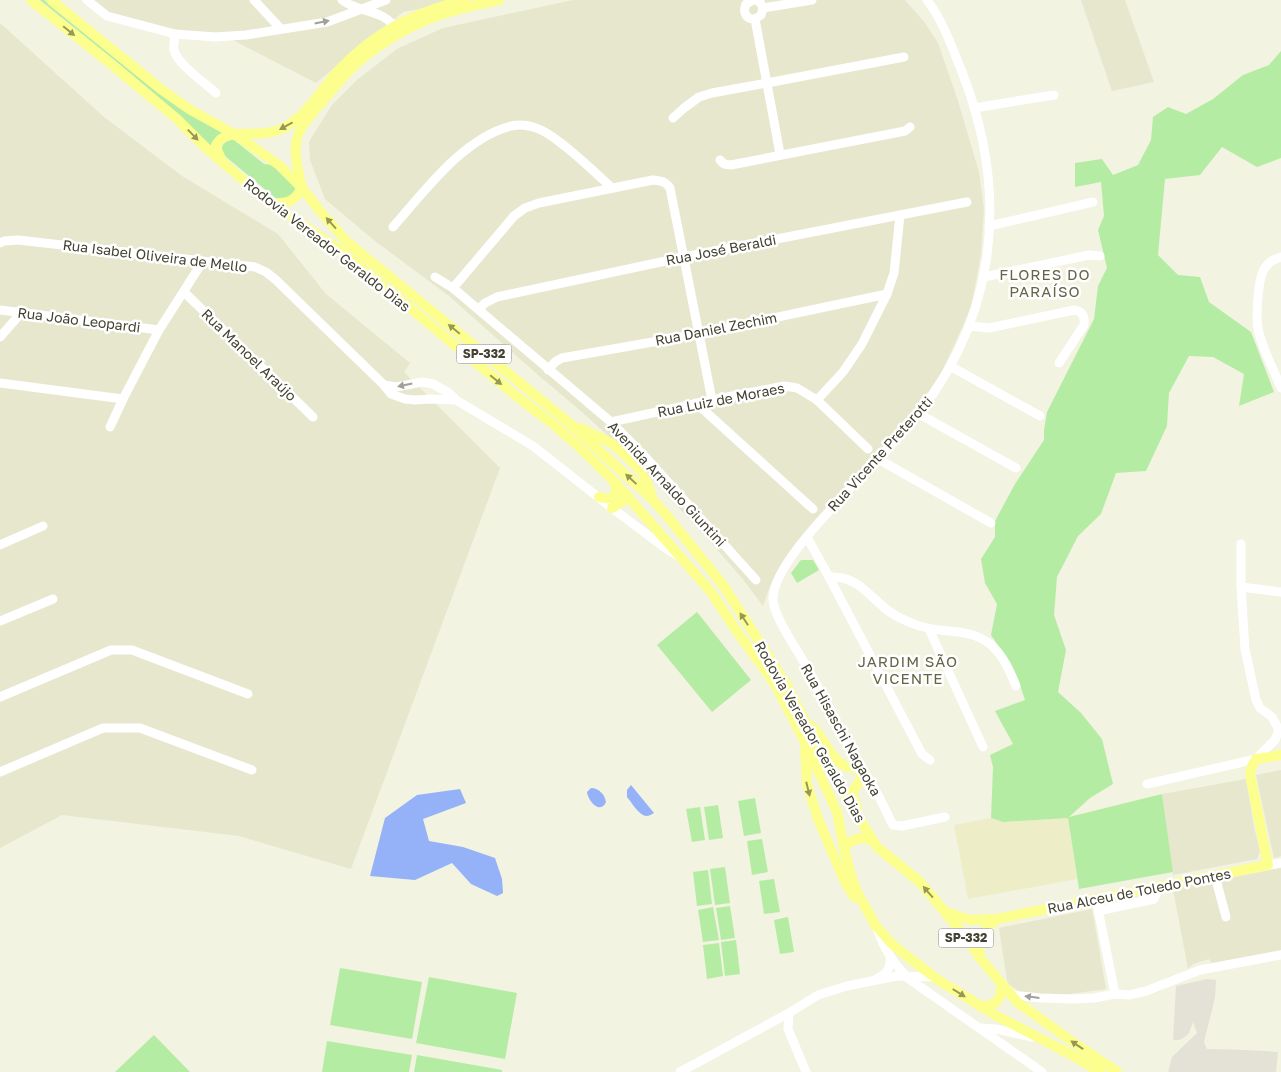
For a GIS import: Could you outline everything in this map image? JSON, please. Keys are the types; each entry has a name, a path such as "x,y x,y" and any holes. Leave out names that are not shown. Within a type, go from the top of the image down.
{"main road":[{"name":"Rodovia Vereador Geraldo Dias","path":"31,0 177,119 206,148 270,202 347,257 554,425 615,482 711,592 768,674 805,740 837,812 851,876 857,892 876,926 897,948 934,977 981,1007 1074,1056 1100,1072"},
{"name":"Rodovia Vereador Geraldo Dias","path":"51,0 162,90 189,109 234,134 279,165 302,188 347,242 569,423 656,503 723,585 777,668 837,783 871,840 920,882 1017,1002 1117,1072"},
{"path":"270,202 282,204 292,200 302,188 295,154 296,141 302,127 336,84 409,18 439,6 465,0"},
{"path":"222,162 216,145 219,140 234,134 277,131 296,120 338,71 358,51 397,30 442,14 499,0"},
{"path":"209,120 240,129 265,133"},
{"path":"569,423 633,453 656,503 655,511 650,514 643,514"},
{"path":"599,497 612,499 616,491 615,482"},
{"path":"612,508 629,497"},
{"path":"662,536 671,531 676,531 685,538"},
{"path":"806,723 818,732 835,759 842,764 860,770 861,779 852,793 859,811 860,820"},
{"path":"805,740 807,784 818,819 845,882 855,898 868,912"},
{"path":"1268,866 1250,774 1256,759 1281,755"},
{"path":"844,848 849,842 860,838 865,837 871,840"},
{"name":"Rua Alceu de Toledo Pontes","path":"945,912 971,920 997,919 1268,866"},
{"path":"980,958 978,944 983,931 997,919"},
{"path":"981,1007 992,1005 998,1001 1002,985"}],"street":[{"path":"87,0 107,16 175,34 215,37 246,35 327,22 386,0"},
{"path":"254,0 281,29"},
{"path":"342,0 362,10 376,13 391,22 397,30"},
{"path":"757,2 761,15 755,19 746,16 744,3 748,1 812,0"},
{"name":"Rua Vicente Preterotti","path":"775,585 791,556 820,521 919,414 937,389 970,326 984,277 989,226 989,176 982,135 969,90 951,45 927,0"},
{"path":"755,19 780,154"},
{"path":"175,34 174,49 177,57 182,64 216,93"},
{"path":"673,118 699,97 712,93 904,57"},
{"path":"974,108 1054,95"},
{"path":"393,227 468,147 489,135 512,126 528,126 542,130 584,161 612,188"},
{"path":"720,160 724,164 731,165 905,131 910,127"},
{"path":"453,288 514,216 525,208 539,203 612,188 653,180 663,181 670,188 712,400"},
{"name":"Rua José Beraldi","path":"478,310 485,302 497,297 684,257 967,202"},
{"path":"989,226 1093,202"},
{"path":"816,400 843,372 857,351 888,294 894,273 900,215"},
{"name":"Rua Isabel Oliveira de Mello","path":"0,243 18,240 255,267 266,272 276,280 391,394 414,400 456,400"},
{"path":"984,277 1089,255 1100,256"},
{"path":"1281,256 1269,263 1261,277 1257,319 1258,332 1281,388"},
{"path":"110,426 158,330 203,261"},
{"name":"Avenida Arnaldo Giuntini","path":"434,277 453,288 611,422 633,453 649,461 756,580"},
{"name":"Rua Manoel Araújo","path":"184,292 313,417"},
{"name":"Rua Daniel Zechim","path":"548,370 555,362 562,358 698,334 888,294"},
{"name":"Rua João Leopardi","path":"0,310 158,330"},
{"path":"970,326 989,328 1079,310 1083,314 1084,324 1060,362"},
{"path":"0,337 21,313"},
{"path":"950,366 1040,416"},
{"path":"422,382 424,400"},
{"path":"384,385 396,387 422,382 433,384 449,393 456,400 533,446 612,508 684,560"},
{"path":"0,383 123,399"},
{"name":"Rua Luiz de Moraes","path":"611,422 784,386 797,388 816,400 868,449"},
{"path":"696,403 813,509"},
{"path":"919,414 1016,468"},
{"path":"878,459 991,523"},
{"path":"640,470 649,461"},
{"path":"0,545 43,526"},
{"path":"807,537 830,577 922,754 930,760"},
{"path":"1147,784 1256,759 1275,740 1279,730 1272,717 1260,708 1256,700 1245,649 1241,587 1241,544"},
{"path":"830,577 840,576 855,582 891,612 915,625 929,630 964,633 982,639 1000,654 1016,686"},
{"name":"Rua Hisaschi Nagaoka","path":"775,585 773,597 775,610 836,720 860,770 872,784 893,825 902,826 945,817"},
{"path":"1241,587 1281,592"},
{"path":"0,621 53,599"},
{"path":"929,630 983,747"},
{"path":"0,697 111,650 132,650 248,694"},
{"path":"0,772 103,728 140,728 252,770"},
{"name":"Rua Alceu de Toledo Pontes","path":"1268,866 1281,863"},
{"path":"1215,876 1226,917"},
{"path":"1098,910 1154,899 1159,887"},
{"path":"1096,900 1115,994"},
{"path":"876,926 882,944 906,976 1042,1072"},
{"path":"1011,995 1072,999 1094,998 1115,994 1129,995 1146,991 1200,970 1281,954"},
{"path":"872,981 885,973 889,968 890,956"},
{"path":"680,1072 789,1014 818,996 847,986 897,976 934,977"},
{"path":"789,1014 788,1029 806,1072"},
{"path":"978,1028 1011,1032 1042,1039"},
{"path":"1008,1048 1004,1038 1011,1032"}],"shaded area":[{"path":"87,0 465,0 403,12 316,83 217,32 205,34 176,31 107,16"},
{"path":"573,0 905,0 925,23 938,43 958,101 979,172 984,209 981,254 971,308 941,374 910,417 789,554 770,586 763,606 707,538 615,442 449,296 375,241 325,199 310,160 309,142 331,106 358,79 397,49 443,28"},
{"path":"1081,0 1125,0 1154,82 1112,91"},
{"path":"0,23 104,117 182,176 278,234 326,294 410,363 404,372 500,468 351,869 239,836 62,815 0,848"},
{"path":"1281,770 1281,856 1274,858 1256,775"},
{"path":"1246,779 1260,851 1257,859 1173,875 1162,794"},
{"path":"991,818 1003,822 1068,818 1077,879 968,899 954,825"},
{"path":"1281,868 1281,950 1212,963 1209,959 1193,964 1188,969 1173,889"},
{"path":"1092,909 1106,989 1055,996 1025,995 1010,985 1007,981 999,928"},
{"path":"1207,979 1216,980 1215,998 1204,1042 1207,1049 1278,1052 1276,1072 1168,1072 1172,1057 1197,1033 1193,1022 1189,1033 1185,1037 1173,1040 1176,986"}],"green space":[{"path":"40,0 44,0 51,5 224,132 217,136 213,148 150,90"},
{"path":"1281,51 1281,158 1257,167 1222,147 1200,175 1165,179 1158,255 1178,275 1200,277 1209,302 1251,332 1274,392 1239,406 1244,374 1213,357 1189,356 1169,393 1167,426 1146,471 1116,473 1101,514 1078,536 1057,577 1054,615 1066,650 1058,692 1081,713 1102,739 1113,784 1090,798 1069,817 1162,794 1173,872 1079,889 1068,818 1003,822 991,818 993,767 990,755 1013,744 995,711 1025,700 1011,666 991,635 997,604 985,583 981,559 995,537 995,521 1015,484 1044,440 1047,412 1094,319 1098,286 1107,268 1098,230 1104,216 1101,182 1075,187 1075,163 1102,159 1113,175 1138,165 1151,140 1153,117 1168,107 1186,114 1213,99 1243,75 1269,65"},
{"path":"231,139 264,164 273,165 296,188 293,195 279,201 225,156 221,150 225,142"},
{"path":"801,560 813,560 819,570 797,583 791,573"},
{"path":"697,612 751,680 712,712 657,645"},
{"path":"755,798 761,833 744,836 738,801"},
{"path":"718,805 723,838 709,840 704,807"},
{"path":"700,807 705,840 692,842 686,809"},
{"path":"762,839 768,872 752,875 747,841"},
{"path":"725,867 730,903 715,905 710,869"},
{"path":"708,870 712,904 697,906 693,872"},
{"path":"774,879 780,912 764,914 759,881"},
{"path":"730,906 735,938 721,940 716,908"},
{"path":"713,907 719,940 703,942 698,910"},
{"path":"788,917 794,952 780,954 774,920"},
{"path":"736,940 740,974 725,976 721,942"},
{"path":"719,943 723,976 707,979 703,945"},
{"path":"340,968 422,982 412,1039 330,1025"},
{"path":"429,977 517,993 505,1059 416,1043"},
{"path":"154,1035 190,1072 115,1072"},
{"path":"327,1041 412,1055 409,1072 322,1072"},
{"path":"417,1055 502,1070 502,1072 414,1072"}],"water":[{"path":"631,785 654,813 646,816 636,808 627,797 627,790"},
{"path":"591,788 597,789 603,794 606,802 604,806 598,807 592,803 587,792"},
{"path":"460,789 466,803 423,819 429,841 463,847 495,858 502,879 503,893 497,896 471,884 452,863 415,880 370,876 385,818 417,795"}],"district":[{"name":"FLORES DO PARAÍSO","path":"1045,284"},
{"name":"JARDIM SÃO VICENTE","path":"908,670"}]}
